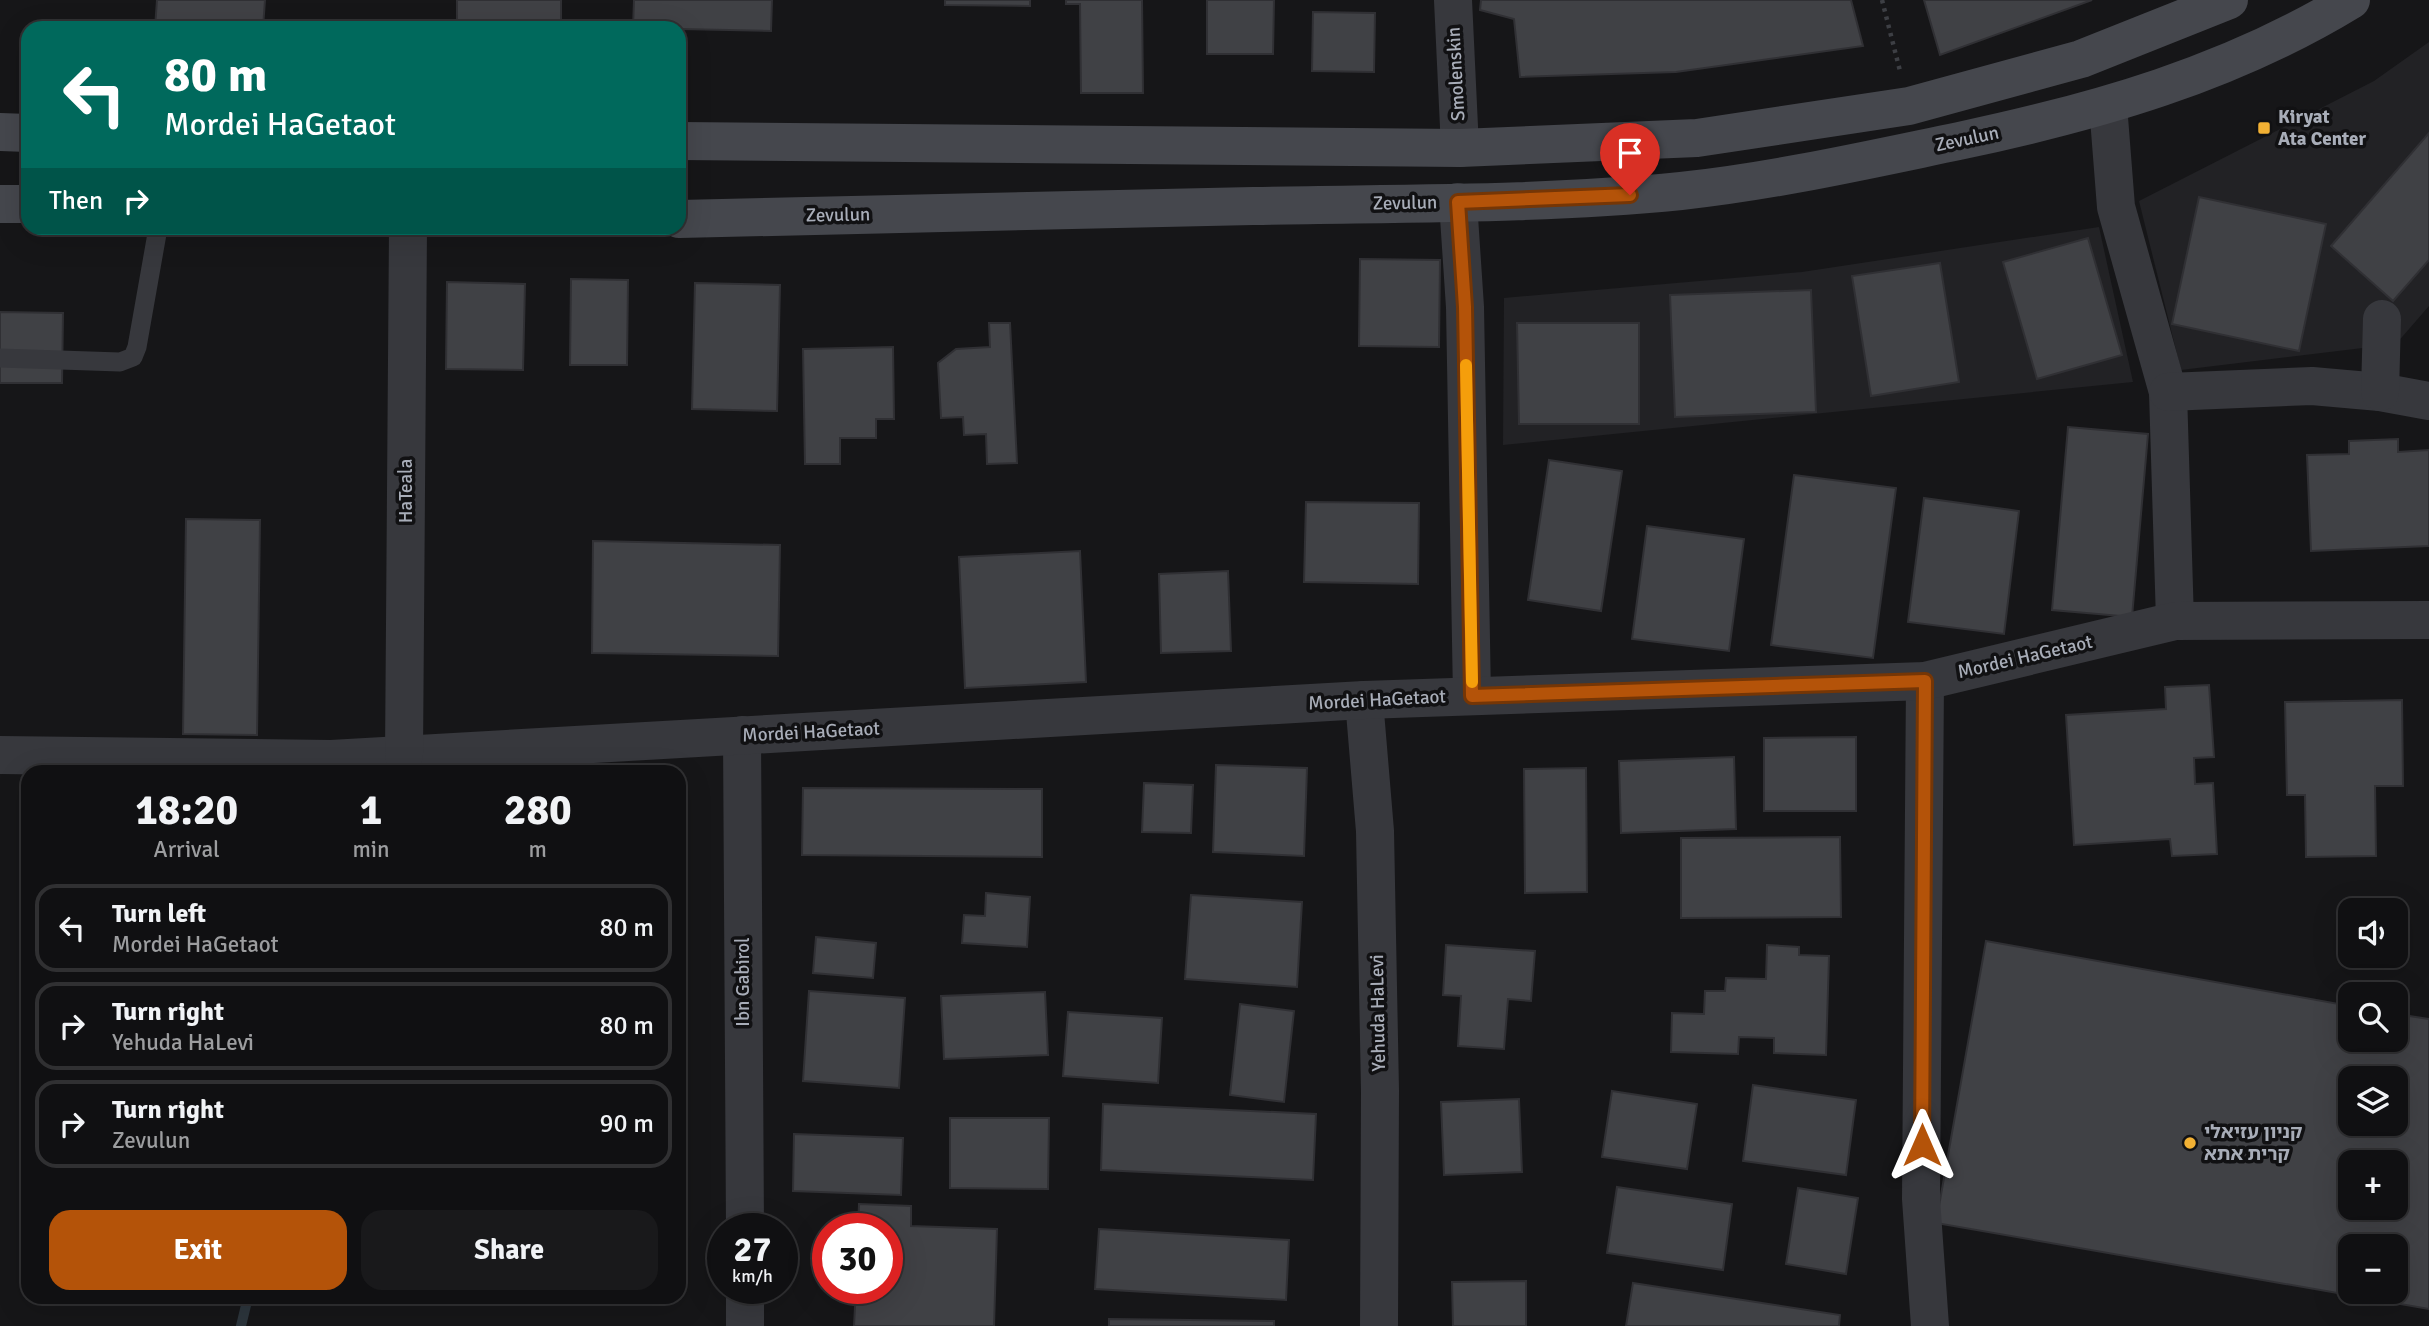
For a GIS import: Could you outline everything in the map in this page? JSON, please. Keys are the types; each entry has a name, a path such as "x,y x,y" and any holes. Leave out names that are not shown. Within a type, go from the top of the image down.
{"main road":[{"path":"686,141 1460,148 1697,138 1909,106 2081,58 2229,0"},
{"name":"Zevulun","path":"686,219 1458,202 1686,190 1887,156 2040,124 2108,105 2190,78 2260,50 2351,0"},
{"path":"0,132 21,133"},
{"path":"0,204 21,204"}],"street":[{"name":"Smolenskin","path":"1453,0 1460,148"},
{"path":"2108,105 2116,207 2168,392 2175,621"},
{"path":"1458,202 1465,307 1472,696"},
{"name":"HaTeala","path":"404,755 408,235"},
{"path":"2380,392 2382,319"},
{"path":"2168,392 2312,386 2380,392 2429,401"},
{"name":"Mordei HaGetaot","path":"0,755 331,759 1364,700 1925,681 2175,621 2429,620"},
{"path":"1925,681 1921,1199 1930,1326"},
{"name":"Yehuda HaLevi","path":"1364,700 1375,831 1380,1091 1379,1326"},
{"name":"Ibn Gabirol","path":"742,736 744,1213"},
{"path":"745,1304 745,1326"}],"lane":[{"path":"0,358 121,362 133,358 157,235"}],"path":[{"path":"1882,0 1909,106"}],"shaded area":[{"path":"2429,42 2429,306 2396,344 2181,370 2139,201 2374,81"},
{"path":"2099,227 2133,382 1503,445 1504,298 1802,272"}],"building":[{"path":"157,0 265,0 264,21 156,21"},
{"path":"457,0 561,0 561,21 457,21"},
{"path":"634,0 772,0 771,31 686,29 686,21 633,21"},
{"path":"945,0 1030,0 1030,6 945,5"},
{"path":"1066,0 1142,0 1143,93 1081,93 1080,4 1066,4"},
{"path":"1207,0 1274,0 1273,54 1207,54"},
{"path":"1481,0 1851,0 1863,46 1676,72 1520,77 1514,19 1480,10"},
{"path":"1924,0 2092,0 1940,55"},
{"path":"1313,12 1375,13 1374,72 1312,71"},
{"path":"2429,133 2429,260 2393,301 2331,246"},
{"path":"2199,197 2326,224 2299,351 2172,324"},
{"path":"2088,238 2122,355 2037,379 2003,262"},
{"path":"1360,259 1440,260 1439,347 1359,346"},
{"path":"1940,263 1959,382 1871,396 1852,276"},
{"path":"571,279 628,280 627,365 570,365"},
{"path":"447,282 525,284 523,370 446,369"},
{"path":"695,283 780,285 777,411 692,409"},
{"path":"1811,290 1816,412 1675,417 1670,295"},
{"path":"0,312 63,313 62,383 0,383"},
{"path":"989,323 1010,323 1017,463 987,464 986,434 964,435 963,417 941,418 938,363 956,349 990,347"},
{"path":"1517,323 1639,323 1639,424 1519,424"},
{"path":"893,347 894,419 876,419 876,438 840,438 840,464 805,464 803,349"},
{"path":"2068,427 2148,434 2132,617 2052,610"},
{"path":"2398,439 2398,452 2429,450 2429,546 2311,551 2307,455 2349,454 2349,441"},
{"path":"1549,460 1622,471 1601,611 1528,600"},
{"path":"1794,475 1896,488 1873,658 1771,645"},
{"path":"1924,498 2019,511 2004,634 1908,622"},
{"path":"1306,502 1419,503 1418,584 1304,582"},
{"path":"186,519 260,520 257,735 183,734"},
{"path":"1647,526 1744,539 1729,651 1632,639"},
{"path":"593,541 780,545 778,656 592,653"},
{"path":"1080,551 1086,682 965,688 959,557"},
{"path":"1228,571 1231,651 1161,653 1159,574"},
{"path":"2209,685 2214,757 2194,758 2195,784 2213,783 2217,854 2172,856 2170,839 2074,845 2066,715 2166,709 2165,687"},
{"path":"2402,700 2403,786 2375,786 2376,856 2306,857 2305,795 2287,795 2285,702"},
{"path":"1856,737 1856,811 1764,811 1764,738"},
{"path":"1734,757 1736,829 1621,833 1619,761"},
{"path":"1216,765 1307,768 1304,856 1213,852"},
{"path":"1586,768 1587,892 1525,893 1524,769"},
{"path":"1144,783 1193,785 1191,833 1142,832"},
{"path":"803,788 1042,789 1042,857 802,855"},
{"path":"1840,837 1841,917 1681,918 1681,838"},
{"path":"986,893 1030,897 1027,947 962,943 964,915 985,916"},
{"path":"1191,895 1302,902 1297,987 1185,979"},
{"path":"816,937 876,943 873,978 813,973"},
{"name":"קניון עזיאלי קרית אתא","path":"1986,941 2338,1004 2338,1052 2408,1052 2408,1016 2429,1019 2429,1309 2400,1304 2408,1304 2408,1234 2338,1234 2338,1293 1936,1223"},
{"path":"1446,945 1535,951 1531,1001 1508,999 1504,1049 1458,1046 1461,996 1443,995"},
{"path":"1767,945 1799,947 1799,955 1829,956 1826,1055 1774,1053 1774,1038 1739,1037 1738,1054 1671,1052 1672,1013 1704,1014 1705,991 1725,991 1726,978 1766,979"},
{"path":"809,991 905,998 899,1088 803,1081"},
{"path":"1045,992 1048,1055 944,1059 941,996"},
{"path":"1240,1004 1294,1011 1284,1102 1230,1095"},
{"path":"1068,1012 1162,1018 1158,1083 1063,1076"},
{"path":"1753,1085 1856,1100 1846,1175 1743,1161"},
{"path":"1612,1091 1697,1104 1687,1169 1602,1157"},
{"path":"1519,1099 1522,1172 1444,1175 1441,1102"},
{"path":"1103,1104 1316,1114 1313,1180 1101,1170"},
{"path":"950,1118 1049,1118 1048,1189 950,1188"},
{"path":"794,1134 903,1138 901,1195 793,1191"},
{"path":"1617,1187 1732,1204 1723,1270 1607,1253"},
{"path":"1798,1188 1858,1198 1846,1274 1786,1264"},
{"path":"859,1204 911,1206 911,1226 997,1229 994,1326 854,1326 855,1304 903,1304 903,1213 859,1213"},
{"path":"1099,1229 1289,1240 1286,1300 1095,1289"},
{"path":"1526,1281 1526,1326 1453,1326 1452,1282"},
{"path":"1633,1283 1840,1315 1839,1326 1626,1326"},
{"path":"1109,1319 1274,1321 1274,1326 1109,1326"}],"waterway":[{"path":"241,1326 246,1304"}],"slow traffic":[{"path":"1466,365 1472,682"}],"place":[{"name":"Kiryat Ata Center","path":"2264,128"},
{"name":"קניון עזיאלי קרית אתא","path":"2190,1143"}],"route":[{"path":"1630,195 1458,202 1465,307 1472,696 1925,681 1922,1145"}]}
